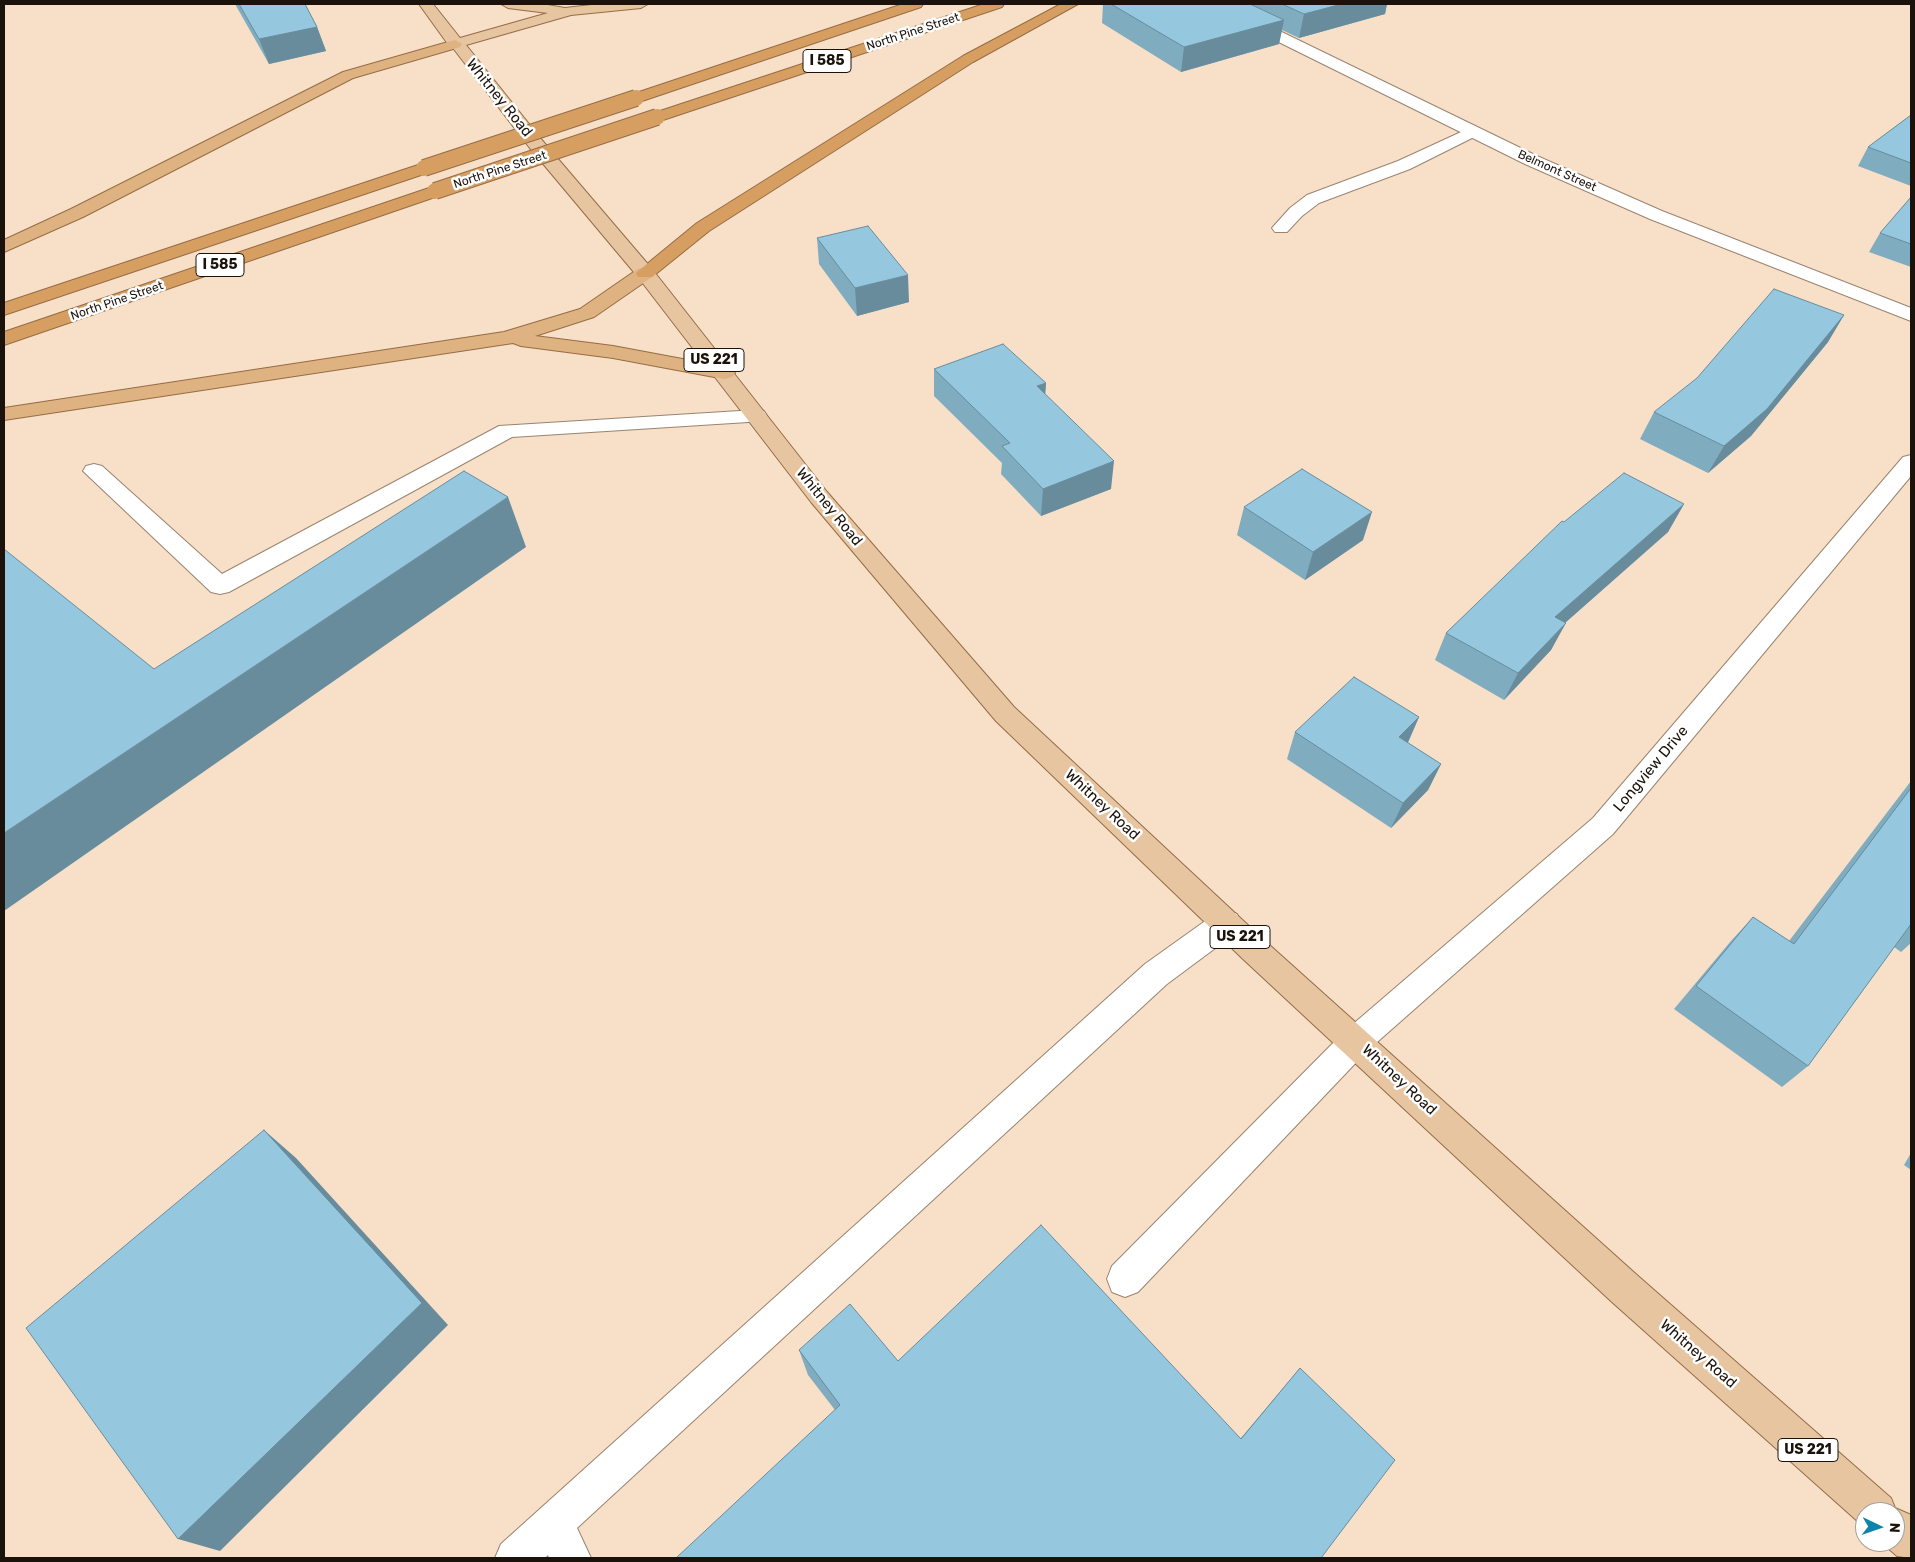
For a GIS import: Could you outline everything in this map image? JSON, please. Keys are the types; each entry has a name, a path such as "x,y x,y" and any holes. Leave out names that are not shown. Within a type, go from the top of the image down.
{"highway":[{"name":"North Pine Street","path":"4,309 916,4"},
{"name":"North Pine Street","path":"4,339 435,191 997,4"},
{"path":"4,414 171,387 507,338 588,313 645,273 703,227 968,59 1071,4"},
{"path":"4,247 77,213 348,75 455,44"},
{"path":"507,338 613,352 725,373"}],"main road":[{"name":"Whitney Road","path":"426,4 455,44 535,143 645,273 725,373 819,497 1005,714 1226,923 1625,1289 1866,1502"},
{"path":"508,4 570,11"},
{"path":"455,44 570,11 640,4"}],"street":[{"name":"Belmont Street","path":"1213,4 1472,132 1656,215 1911,315"},
{"path":"1281,228 1296,212 1313,199 1404,165 1472,132"},
{"path":"94,471 220,586 507,432 756,416"},
{"name":"Longview Drive","path":"1125,1279 1356,1041 1603,826 1911,462"},
{"path":"515,1558 1156,974 1226,923"},
{"path":"552,1524 571,1558"}],"building":[{"path":"239,4 305,4 317,27 259,39"},
{"path":"1111,4 1250,4 1284,20 1184,47"},
{"path":"1282,4 1342,4 1304,14"},
{"path":"1911,115 1911,163 1868,147"},
{"path":"1911,197 1911,244 1880,233"},
{"path":"868,226 908,275 855,288 817,238"},
{"path":"1774,289 1844,315 1767,409 1724,446 1654,412 1697,378"},
{"path":"1003,344 1046,383 1037,386 1114,461 1043,489 1002,446 1010,443 934,369"},
{"path":"1302,469 1372,512 1313,552 1244,507"},
{"path":"464,471 508,497 4,833 4,549 154,669"},
{"path":"1624,473 1684,504 1555,617 1566,623 1518,673 1446,633 1562,521 1564,522"},
{"path":"1354,677 1419,717 1399,737 1441,764 1403,803 1295,732"},
{"path":"1911,788 1911,924 1808,1066 1696,986 1753,917 1794,944"},
{"path":"264,1130 422,1303 178,1539 26,1328"},
{"path":"1041,1225 1241,1439 1300,1368 1395,1460 1321,1558 676,1558 840,1405 799,1350 850,1304 898,1361"}]}
